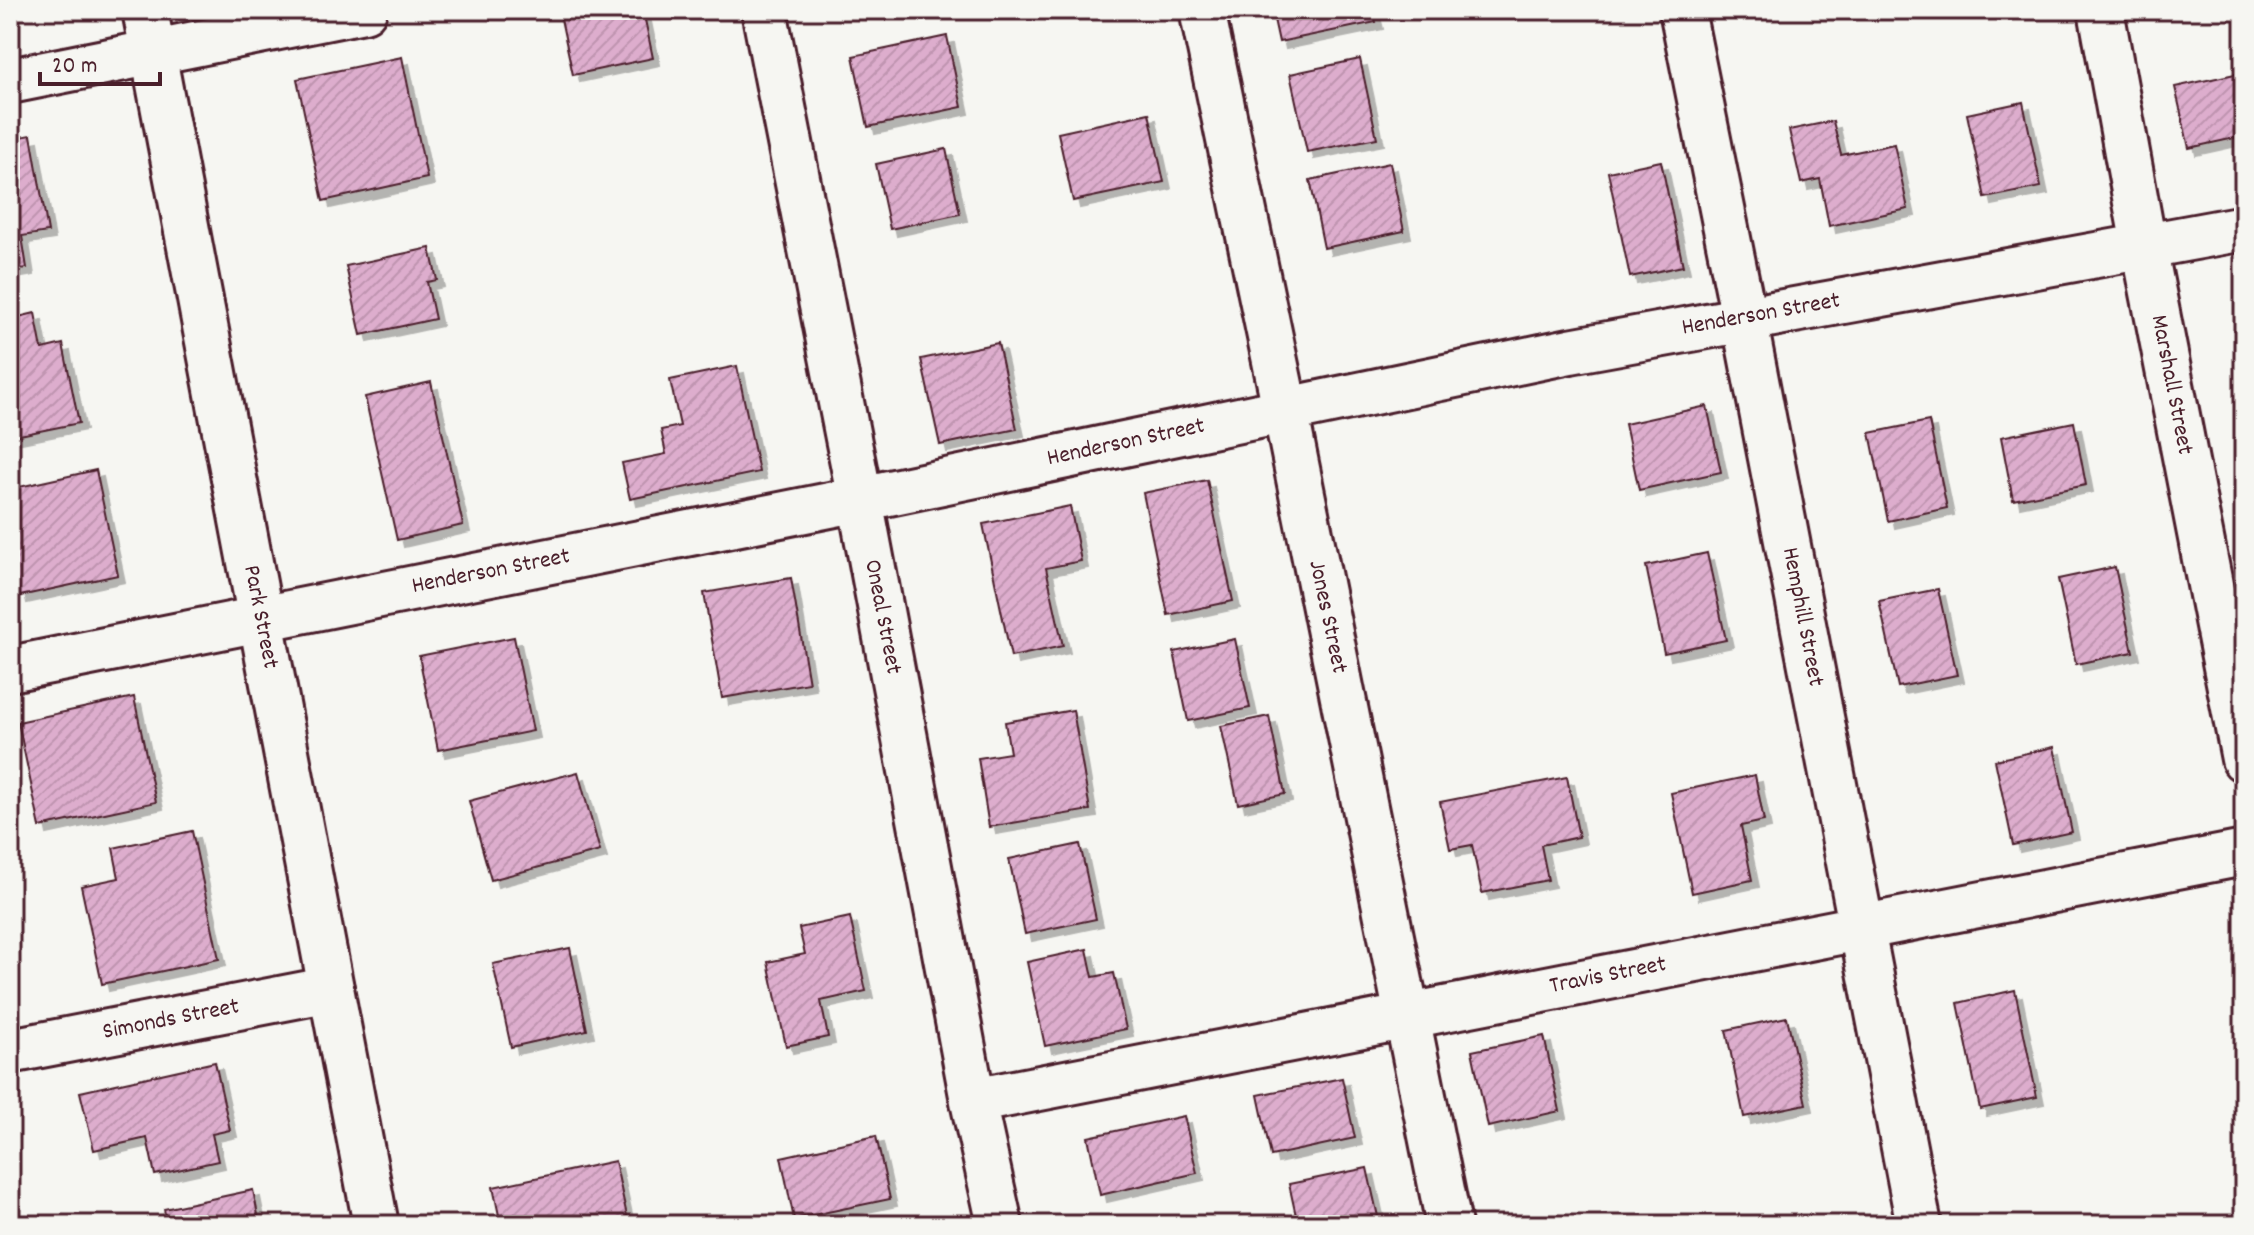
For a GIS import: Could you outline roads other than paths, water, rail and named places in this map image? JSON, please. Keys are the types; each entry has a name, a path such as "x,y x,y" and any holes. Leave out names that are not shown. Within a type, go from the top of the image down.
{"street":[{"name":"Park Street","path":"145,10 376,1225"},
{"path":"10,81 364,10"},
{"name":"Oneal Street","path":"764,10 973,1101 1000,1225"},
{"name":"Jones Street","path":"1202,10 1449,1225"},
{"name":"Hemphill Street","path":"1682,10 1919,1225"},
{"name":"Marshall Street","path":"2101,10 2244,759"},
{"name":"Henderson Street","path":"10,669 860,499 1570,351 2244,228"},
{"name":"Travis Street","path":"973,1101 2244,853"},
{"name":"Simonds Street","path":"10,1051 331,989"}]}
